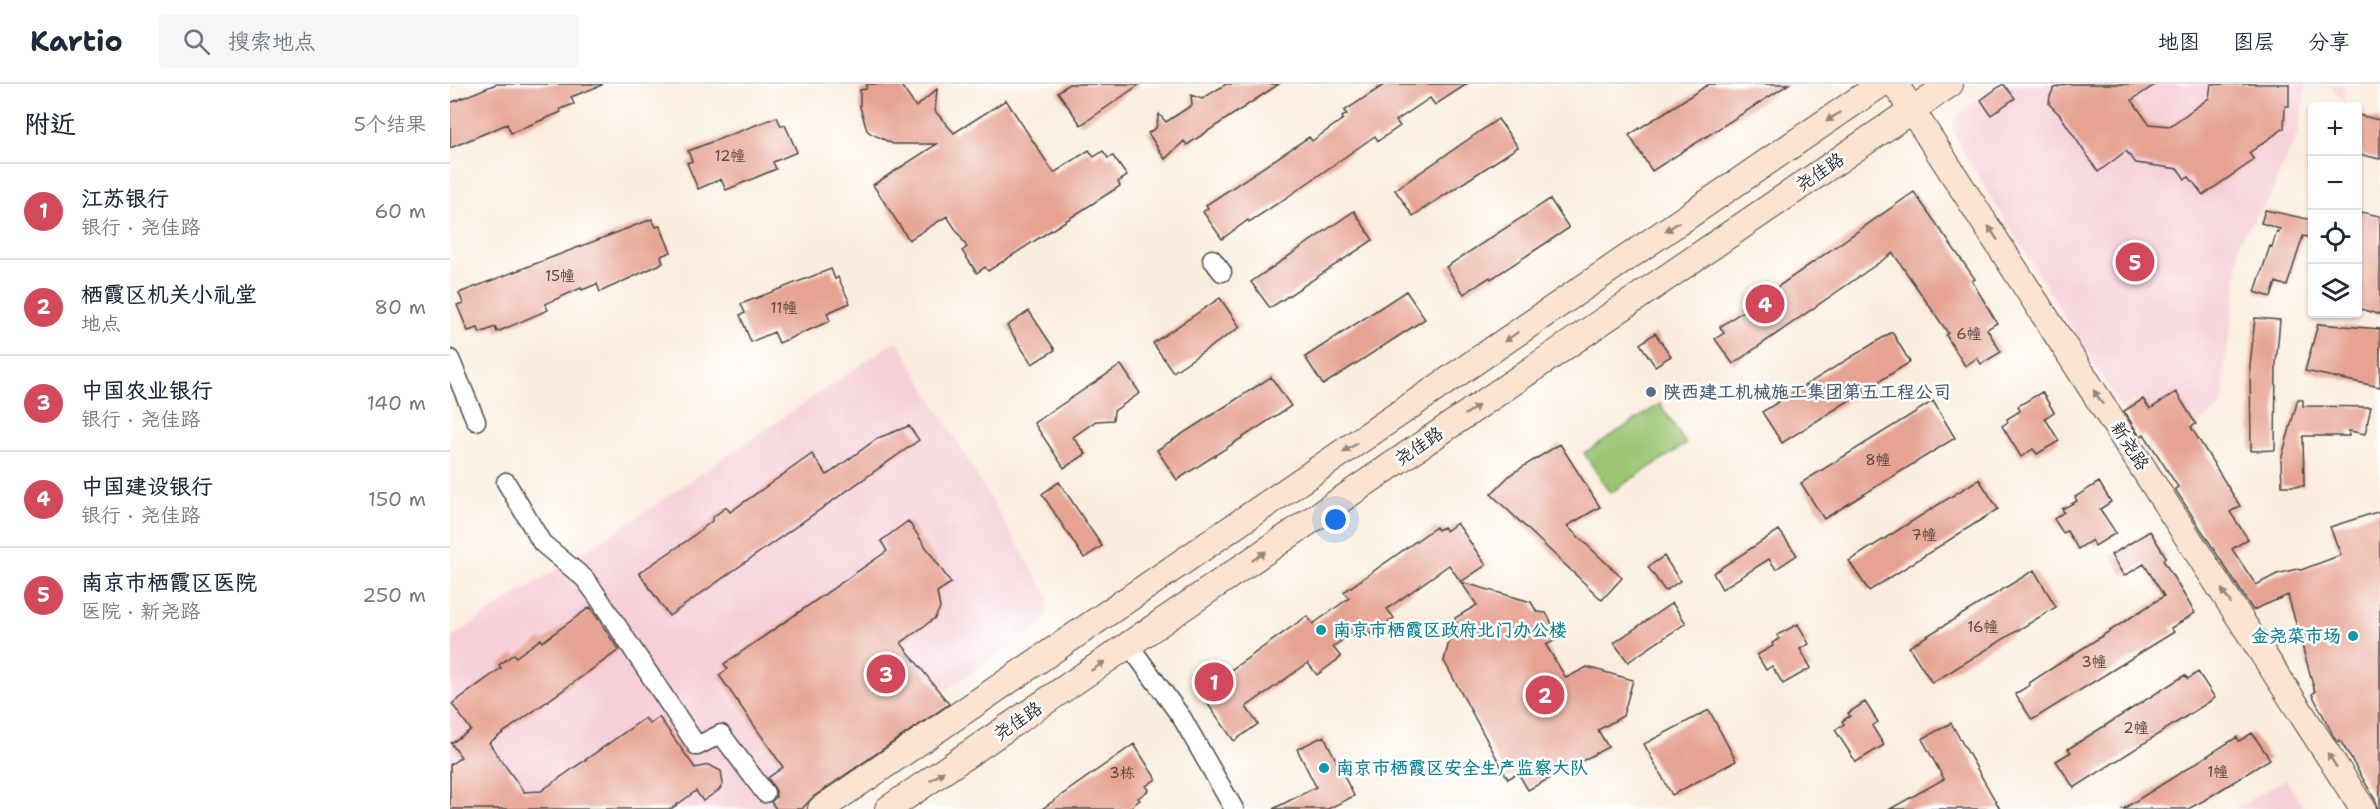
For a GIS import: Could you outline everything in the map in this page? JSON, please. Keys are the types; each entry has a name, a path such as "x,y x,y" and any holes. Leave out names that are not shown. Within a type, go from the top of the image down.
{"main road":[{"name":"尧佳路","path":"821,809 1881,84"},
{"name":"新尧路","path":"1895,84 2363,809"},
{"name":"尧佳路","path":"888,809 1950,84"}],"street":[{"path":"450,359 476,421"},
{"path":"506,482 542,543 584,578 596,594 697,746 721,734 765,794"},
{"path":"1129,645 1182,718 1234,809"}],"shaded area":[{"path":"2000,84 2303,84 2306,88 2299,129 2285,163 2269,199 2239,241 2237,282 2225,364 2223,406 2198,424 2176,392 2150,408 2142,396 2121,408 1967,158 1951,129 1956,116"},
{"path":"2329,84 2345,84 2343,102"},
{"path":"897,340 1049,598 1045,621 775,809 450,809 450,638 639,516"},
{"path":"2286,779 2304,809 2233,809"}],"green space":[{"path":"1660,404 1686,444 1610,493 1584,453"}],"building":[{"path":"496,84 602,85 571,97 574,104 560,109 561,112 511,133 507,124 450,148 450,103"},
{"path":"867,84 900,84 916,107 937,89 935,111 954,133 1006,100 1054,173 1089,150 1094,157 1103,151 1108,158 1113,156 1127,176 1118,182 1120,186 988,271 985,267 977,273 962,251 967,247 947,216 909,240 873,185 937,144 893,144 870,133 860,107 860,90 866,89"},
{"path":"1069,84 1140,84 1081,125 1058,92"},
{"path":"1226,84 1279,84 1187,145 1184,141 1165,159 1148,133 1156,128 1159,114 1166,122 1192,105 1191,95 1202,99"},
{"path":"1385,84 1467,84 1435,105 1430,98 1396,121 1400,126 1378,141 1375,136 1222,239 1203,212 1208,208 1206,205 1309,137 1312,141 1343,119 1342,117 1347,114 1344,111"},
{"path":"1709,84 1789,84 1652,171 1629,135"},
{"path":"2003,84 2015,98 1991,115 1981,100"},
{"path":"2066,84 2156,84 2132,100 2149,124 2170,126 2209,98 2211,84 2289,84 2289,106 2285,106 2284,128 2249,153 2254,160 2203,195 2189,177 2185,179 2178,169 2136,163 2126,151 2098,172 2060,115 2049,104 2054,88"},
{"path":"2362,116 2380,120 2380,159 2362,155"},
{"path":"777,117 781,126 785,125 797,152 773,162 776,169 726,190 721,179 698,189 687,163 692,161 688,151"},
{"path":"1498,119 1518,147 1413,216 1395,190"},
{"path":"1914,192 1975,279 1972,281 1997,323 1987,329 2001,352 1981,364 1977,358 1965,366 1946,335 1948,333 1893,253 1733,364 1715,339 1724,333 1720,327"},
{"path":"1550,199 1569,228 1464,294 1446,267"},
{"path":"2265,210 2308,219 2308,237 2303,236 2287,286 2276,282 2271,297 2255,292 2270,246 2272,247 2277,231 2279,232 2280,229 2261,223"},
{"path":"1354,211 1373,240 1270,308 1251,282"},
{"path":"2362,212 2380,216 2380,315 2362,309"},
{"path":"652,219 656,227 660,226 671,252 661,256 663,263 600,292 597,284 582,290 581,288 545,304 548,310 497,332 495,327 480,333 478,328 468,331 457,305 463,303 459,293"},
{"path":"831,269 835,279 838,277 850,303 827,313 830,321 779,343 774,332 751,342 740,315 745,313 741,304"},
{"path":"1406,291 1425,319 1323,385 1305,357"},
{"path":"1220,298 1240,327 1173,372 1153,343"},
{"path":"1029,311 1055,350 1032,364 1007,326"},
{"path":"2255,318 2280,320 2276,364 2275,450 2251,451 2250,366"},
{"path":"2318,324 2380,329 2380,387 2305,371"},
{"path":"1892,332 1910,362 1782,443 1762,412"},
{"path":"1655,333 1671,356 1655,366 1640,344"},
{"path":"1121,365 1140,393 1114,411 1113,420 1096,421 1073,437 1086,454 1064,468 1034,423"},
{"path":"1271,377 1291,406 1177,480 1157,450"},
{"path":"2042,392 2054,412 2045,418 2059,441 2037,454 2033,449 2021,457 2002,426 2008,422 2007,419 2020,411 2018,406"},
{"path":"2176,392 2196,424 2191,427 2240,506 2230,512 2248,539 2232,549 2256,585 2277,574 2301,570 2341,555 2330,527 2380,511 2380,809 2340,740 2337,742 2312,694 2315,692 2288,595 2253,610 2175,489 2178,487 2144,434 2140,437 2124,411 2143,399 2150,409"},
{"path":"2298,399 2303,400 2303,406 2371,407 2365,434 2349,431 2349,436 2303,436 2304,486 2282,486 2281,460"},
{"path":"1933,401 1955,438 1824,519 1801,483"},
{"path":"909,426 919,440 669,616 639,573 688,540 726,507 730,512 812,454 827,475 878,438"},
{"path":"1560,444 1600,507 1567,526 1622,578 1602,600 1491,494 1511,474"},
{"path":"1979,479 1998,509 1869,591 1849,561"},
{"path":"1059,482 1102,546 1084,558 1042,494"},
{"path":"2099,482 2111,502 2100,509 2116,533 2095,546 2092,540 2078,549 2067,531 2063,533 2054,519 2064,512 2062,509 2077,501 2075,497"},
{"path":"908,521 951,583 937,592 940,608 935,618 901,643 949,704 813,797 802,809 776,809 771,802 776,797 776,791 768,778 783,767 719,675 728,669 724,664 887,551 881,541"},
{"path":"1457,523 1486,565 1461,582 1531,602 1537,612 1546,613 1560,638 1546,645 1566,678 1587,667 1633,680 1623,716 1598,730 1608,747 1528,790 1518,773 1508,779 1444,661 1455,618 1477,605 1449,565 1387,609 1394,618 1370,635 1363,625 1333,647 1341,657 1317,675 1308,663 1246,707 1258,724 1234,741 1205,700 1220,690 1214,682 1307,616 1313,624 1349,598 1344,592 1436,527 1438,530 1443,527 1446,531"},
{"path":"1779,530 1797,555 1776,569 1769,559 1722,589 1713,573"},
{"path":"2150,531 2166,557 2163,560 2195,613 2171,628 2174,632 2032,720 2015,694 2164,596 2144,564 2124,576 2111,555"},
{"path":"1664,556 1680,581 1665,591 1648,567"},
{"path":"2034,570 2056,607 1932,683 1909,647"},
{"path":"1672,603 1686,623 1628,662 1614,643"},
{"path":"590,607 619,650 489,743 524,792 541,791 645,718 650,724 659,717 695,768 709,765 721,771 723,784 719,790 703,801 696,791 671,809 450,809 450,765 461,757 451,743 471,730 452,704 501,668 499,665 514,654 516,657 541,639 542,642"},
{"path":"1798,624 1809,644 1800,649 1811,668 1783,684 1772,666 1766,670 1757,655 1773,646 1772,643 1779,639 1777,635"},
{"path":"2198,672 2215,698 2074,788 2056,761 2071,752 2068,749 2185,675 2188,679"},
{"path":"1865,702 1878,722 1872,726 1884,745 1856,762 1835,730 1844,724 1842,721 1850,716 1848,713"},
{"path":"1709,710 1736,761 1672,795 1644,744"},
{"path":"1951,723 2000,809 1890,809 1944,779 1922,739"},
{"path":"2252,733 2270,759 2203,801 2188,809 2123,809 2237,737 2239,741"},
{"name":"南京市栖霞区安全生产监察大队","path":"1324,736 1354,796 1328,809 1273,809 1316,787 1297,749"},
{"path":"1134,744 1156,779 1146,786 1149,790 1138,798 1140,800 1128,809 1042,809"}],"place":[{"name":"南京市栖霞区医院","path":"2135,262"},
{"name":"中国建设银行","path":"1765,304"},
{"name":"陕西建工机械施工集团第五工程公司","path":"1651,392"},
{"name":"南京市栖霞区政府北门办公楼","path":"1321,630"},
{"name":"金尧菜市场","path":"2353,636"},
{"name":"中国农业银行","path":"886,674"},
{"name":"江苏银行","path":"1214,682"},
{"name":"栖霞区机关小礼堂","path":"1545,695"},
{"name":"南京市栖霞区安全生产监察大队","path":"1324,768"}]}
